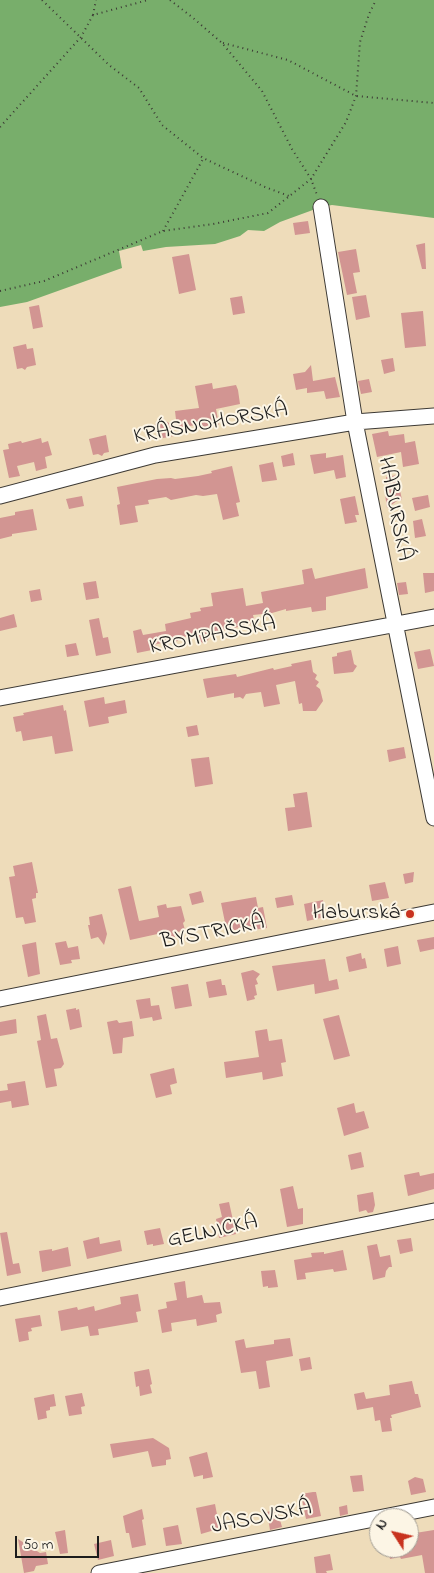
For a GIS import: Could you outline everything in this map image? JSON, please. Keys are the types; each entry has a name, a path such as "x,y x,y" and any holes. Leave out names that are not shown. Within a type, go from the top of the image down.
{"street":[{"name":"HABURSKÁ","path":"321,207 354,422 434,818"},
{"name":"KRÁSNOHORSKÁ","path":"0,496 155,455 354,422 434,416"},
{"name":"KROMPAŠSKÁ","path":"0,698 434,617"},
{"name":"BYSTRICKÁ","path":"0,999 434,912"},
{"name":"GELNICKÁ","path":"0,1298 434,1211"},
{"name":"JASOVSKÁ","path":"99,1573 434,1507"}],"path":[{"path":"42,0 109,65 139,88 162,125 203,158 289,196"},
{"path":"0,125 81,37 92,15 96,0"},
{"path":"92,15 148,0"},
{"path":"170,0 192,16 222,43 262,91 292,149 311,179 321,207"},
{"path":"0,291 44,282 163,231 268,214 311,179 346,122 356,96 360,42 369,14 376,0"},
{"path":"222,43 288,60 356,96 434,103"},
{"path":"163,231 203,158"}],"green space":[{"path":"0,0 434,0 434,218 332,205 321,207 280,222 264,231 248,230 240,236 215,244 166,247 143,251 141,245 119,251 122,268 27,302 0,307"}],"building":[{"path":"308,221 310,233 295,235 293,223"},
{"path":"425,243 426,269 422,269 416,245"},
{"path":"356,249 360,272 353,273 357,293 347,295 338,252"},
{"path":"189,254 196,290 179,294 172,257"},
{"path":"366,295 370,317 356,320 352,297"},
{"path":"242,296 245,313 233,315 230,298"},
{"path":"39,305 43,327 33,329 29,307"},
{"path":"423,311 426,346 405,348 401,313"},
{"path":"26,344 27,349 33,348 36,365 27,367 25,370 22,368 17,369 13,347"},
{"path":"393,358 395,371 384,374 381,360"},
{"path":"311,365 313,381 335,377 340,397 326,399 324,391 307,393 307,388 296,390 293,374 305,372"},
{"path":"369,379 372,392 361,394 358,381"},
{"path":"212,383 213,389 236,385 240,404 216,409 219,425 203,428 202,424 177,428 175,411 199,408 195,386"},
{"path":"163,419 172,425 174,436 158,439 155,424 160,423"},
{"path":"388,431 389,436 404,434 405,443 415,441 419,464 403,467 401,452 377,457 372,434"},
{"path":"106,435 109,452 104,453 102,456 98,454 93,455 89,439"},
{"path":"41,438 42,443 48,441 52,455 45,457 47,468 36,471 34,462 17,466 20,476 9,478 3,450 9,449 8,444 21,441 22,443"},
{"path":"293,453 295,465 283,467 281,456"},
{"path":"326,453 326,458 343,455 346,477 336,479 334,470 314,474 310,455"},
{"path":"273,462 277,480 262,482 259,465"},
{"path":"232,466 240,502 236,503 239,516 223,520 217,494 196,495 171,500 166,497 148,500 149,504 135,506 138,522 120,525 117,505 120,504 117,487 157,479 198,476"},
{"path":"397,475 402,500 387,508 384,487 387,486 386,477"},
{"path":"428,495 430,507 415,511 412,498"},
{"path":"82,496 84,506 69,509 66,499"},
{"path":"355,496 359,515 355,515 357,522 345,524 340,499"},
{"path":"33,509 37,530 12,534 12,536 0,539 0,518 15,515 15,512"},
{"path":"422,519 426,536 415,538 413,521"},
{"path":"312,568 315,579 365,568 368,588 326,597 326,610 312,612 311,607 253,615 255,623 213,633 205,644 189,636 177,638 178,641 156,644 157,649 137,653 133,631 141,629 143,635 166,631 165,624 191,618 190,613 201,611 200,608 213,606 211,593 243,588 246,606 263,603 261,592 304,584 302,570"},
{"path":"423,573 434,573 434,591 425,593"},
{"path":"96,581 99,598 86,600 83,583"},
{"path":"406,582 408,594 399,595 397,583"},
{"path":"40,589 42,600 31,602 29,591"},
{"path":"14,614 17,627 0,631 0,618"},
{"path":"99,618 103,638 108,637 111,653 96,656 89,620"},
{"path":"76,643 79,655 67,657 65,645"},
{"path":"430,649 434,666 418,669 414,652"},
{"path":"351,650 354,664 357,666 353,672 334,674 332,657 337,656 337,653"},
{"path":"311,660 313,672 317,675 315,679 319,682 316,686 320,689 323,701 316,711 303,711 302,703 299,704 295,681 276,685 280,704 264,707 261,692 246,694 243,699 240,697 234,698 234,693 207,698 203,679 236,674 237,677 273,668 274,670 292,666 291,664"},
{"path":"104,697 105,704 125,700 127,713 108,717 109,723 89,727 84,701"},
{"path":"63,705 64,711 66,710 73,751 55,754 52,736 23,741 21,731 16,732 13,717 24,715 23,713"},
{"path":"197,725 199,735 188,737 186,727"},
{"path":"404,747 406,758 389,762 387,750"},
{"path":"209,757 213,784 195,787 191,759"},
{"path":"307,792 312,827 288,831 285,808 295,807 293,794"},
{"path":"32,862 38,893 36,893 36,898 32,899 36,922 25,924 23,917 16,918 9,877 15,876 13,866"},
{"path":"414,872 413,882 405,884 403,874"},
{"path":"385,882 389,898 372,901 369,885"},
{"path":"131,886 139,921 159,917 157,906 166,904 167,908 181,906 185,930 174,933 175,937 164,939 162,933 130,940 118,889"},
{"path":"201,891 204,902 192,905 189,894"},
{"path":"292,895 294,905 277,908 275,898"},
{"path":"256,897 258,908 263,907 267,928 252,930 251,926 227,932 221,903"},
{"path":"323,900 325,917 307,921 304,904"},
{"path":"102,914 107,934 104,945 98,937 91,939 88,925 90,925 89,917"},
{"path":"434,937 434,949 420,952 417,940"},
{"path":"66,941 68,948 78,946 80,959 71,960 72,963 60,965 55,943"},
{"path":"36,942 40,974 28,977 22,945"},
{"path":"398,946 401,964 387,967 384,949"},
{"path":"361,953 362,959 365,958 367,968 349,972 346,957"},
{"path":"325,959 329,981 337,979 339,989 315,994 314,984 277,991 272,966"},
{"path":"253,970 260,974 256,979 258,984 255,985 257,995 254,996 255,999 247,1001 241,973"},
{"path":"221,979 222,985 225,985 227,995 209,998 206,982"},
{"path":"188,984 192,1006 175,1009 171,987"},
{"path":"150,998 151,1006 159,1005 162,1019 153,1021 152,1017 140,1019 136,1000"},
{"path":"76,1008 76,1010 79,1009 82,1027 70,1030 66,1010"},
{"path":"46,1014 51,1039 57,1038 64,1064 61,1068 54,1069 57,1086 46,1088 37,1041 41,1040 37,1016"},
{"path":"339,1015 350,1056 334,1060 323,1019"},
{"path":"16,1019 17,1033 0,1036 0,1022"},
{"path":"117,1020 119,1023 132,1021 134,1036 123,1038 122,1053 113,1054 107,1022"},
{"path":"267,1029 269,1041 282,1039 286,1062 281,1063 283,1076 263,1080 262,1072 226,1078 224,1062 259,1057 255,1031"},
{"path":"174,1068 177,1083 170,1085 172,1094 156,1098 150,1074"},
{"path":"25,1081 29,1105 12,1108 11,1101 0,1103 0,1091 8,1090 7,1084"},
{"path":"354,1103 356,1113 364,1111 369,1128 344,1136 337,1108"},
{"path":"361,1152 364,1167 351,1170 348,1155"},
{"path":"419,1172 420,1176 434,1173 434,1189 408,1196 404,1175"},
{"path":"293,1186 298,1209 303,1208 303,1224 287,1227 280,1189"},
{"path":"373,1192 375,1205 373,1212 368,1213 366,1210 359,1212 357,1195"},
{"path":"229,1202 236,1234 219,1238 216,1219 222,1217 219,1204"},
{"path":"160,1228 164,1244 147,1245 144,1231"},
{"path":"7,1232 13,1264 19,1263 21,1273 7,1276 0,1233"},
{"path":"99,1237 100,1244 120,1240 122,1251 87,1259 83,1241"},
{"path":"411,1238 413,1251 400,1254 397,1240"},
{"path":"377,1244 380,1257 390,1255 392,1267 389,1267 386,1271 385,1277 373,1280 367,1246"},
{"path":"68,1247 71,1266 42,1272 39,1251 52,1249 52,1251"},
{"path":"343,1250 347,1270 334,1272 333,1269 305,1273 306,1279 297,1280 294,1260 312,1257 311,1253 324,1252 324,1254"},
{"path":"275,1270 278,1287 263,1287 261,1271"},
{"path":"185,1281 187,1298 202,1295 204,1303 220,1302 222,1313 216,1315 217,1322 197,1326 196,1319 171,1323 172,1331 162,1333 158,1310 167,1308 166,1302 177,1300 174,1283"},
{"path":"138,1294 141,1311 136,1312 138,1322 98,1329 99,1335 90,1336 88,1326 61,1331 58,1311 77,1307 78,1310 94,1306 95,1311 121,1304 120,1297"},
{"path":"40,1315 42,1326 31,1328 32,1331 28,1332 29,1340 19,1342 15,1319"},
{"path":"290,1338 293,1356 266,1361 270,1387 259,1389 256,1371 241,1373 235,1341 244,1339 246,1348 274,1344 274,1340"},
{"path":"310,1357 312,1369 301,1371 299,1359"},
{"path":"149,1369 152,1393 140,1396 139,1386 136,1387 134,1372"},
{"path":"412,1381 421,1407 391,1415 392,1431 382,1432 380,1420 375,1421 373,1407 357,1410 354,1394 364,1392 366,1399 390,1395 389,1385"},
{"path":"82,1393 85,1406 81,1407 82,1414 69,1416 65,1396"},
{"path":"54,1394 56,1406 50,1407 50,1410 46,1411 47,1418 38,1420 34,1398"},
{"path":"153,1438 169,1448 171,1459 166,1460 166,1465 152,1467 148,1451 113,1458 110,1444"},
{"path":"207,1452 213,1477 203,1479 203,1475 194,1477 189,1457"},
{"path":"362,1475 364,1491 353,1492 350,1476"},
{"path":"415,1477 423,1479 426,1492 411,1495 408,1481"},
{"path":"316,1492 321,1516 306,1519 301,1494"},
{"path":"215,1504 218,1529 201,1534 196,1508"},
{"path":"347,1505 348,1514 340,1516 339,1507"},
{"path":"142,1509 146,1545 132,1548 129,1533 126,1533 123,1516"},
{"path":"277,1509 282,1527 270,1530 267,1512"},
{"path":"178,1525 182,1544 166,1546 163,1528"},
{"path":"65,1530 68,1553 60,1554 55,1532"},
{"path":"434,1530 434,1573 425,1573 422,1555 419,1556 419,1532"},
{"path":"18,1539 40,1553 46,1552 48,1564 36,1566 34,1571 24,1573"},
{"path":"111,1540 114,1556 98,1560 94,1544"},
{"path":"330,1554 333,1570 326,1571 327,1573 316,1573 314,1557"}],"place":[{"name":"Haburská","path":"410,914"}]}
